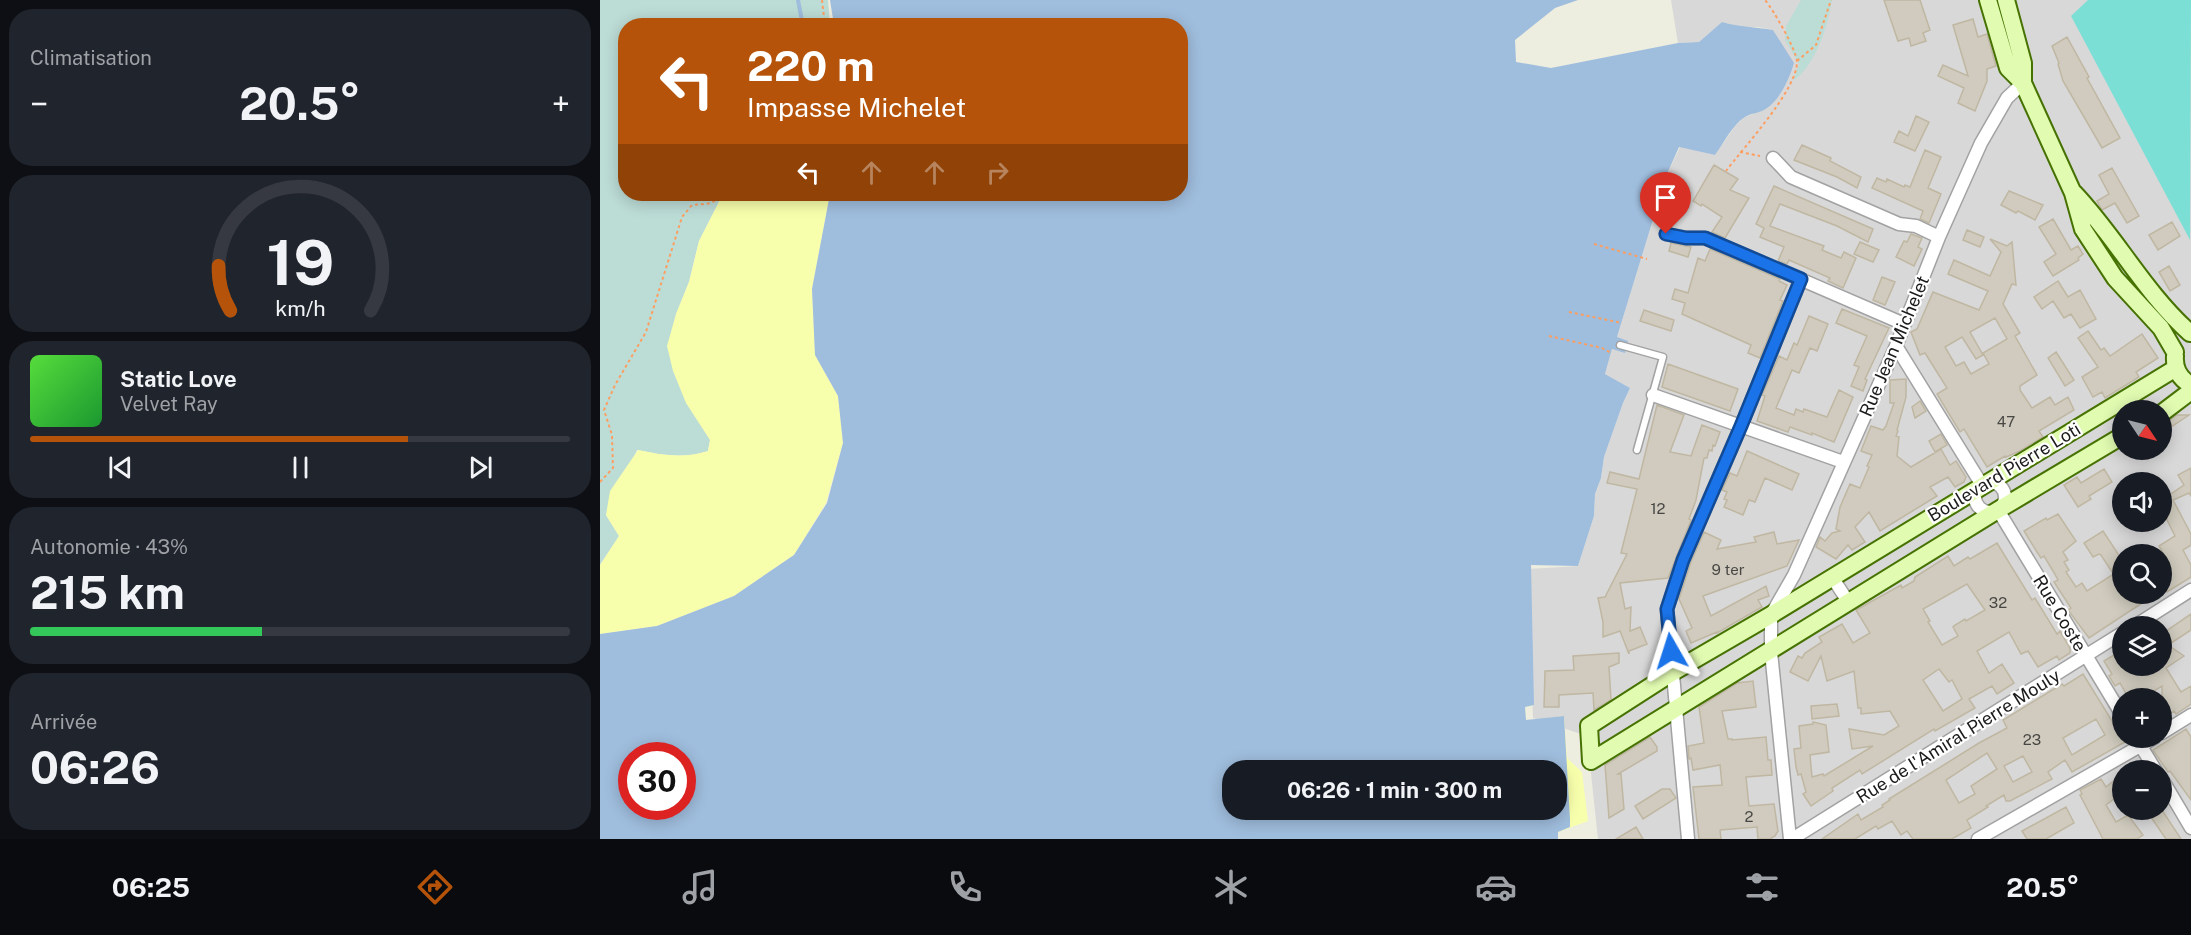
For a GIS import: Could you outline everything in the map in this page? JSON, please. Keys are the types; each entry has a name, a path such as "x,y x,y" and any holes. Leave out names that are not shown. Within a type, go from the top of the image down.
{"street":[{"path":"1988,0 2008,68 2023,83 2073,193 2083,229 2115,278 2161,328 2180,376 2191,385"},
{"path":"2006,0 2023,63 2023,83"},
{"name":"Rue Jean Michelet","path":"1771,615 1794,574 1896,346 1939,237 1981,144 2007,98 2023,83"},
{"path":"1773,158 1791,177 1899,224 1916,226 1939,237"},
{"path":"2073,193 2098,219 2130,266 2172,317 2190,333"},
{"path":"1666,234 1686,238 1705,238 1904,324"},
{"path":"1688,839 1667,609 1683,560 1801,279"},
{"name":"Boulevard Pierre Loti","path":"2112,442 1592,761 1589,726 1673,672 1771,615 1982,485 2175,360 2178,344 2190,333"},
{"path":"1896,346 1982,485"},
{"path":"2172,405 2191,391"},
{"path":"1653,395 1843,462"},
{"path":"1992,483 2001,488 2005,497 1998,510 1984,511 1977,505 1975,496 1982,485 1992,483"},
{"name":"Rue Coste","path":"1998,510 2112,698"},
{"path":"1832,578 1849,603"},
{"path":"2150,616 2191,590"},
{"path":"1771,615 1771,652 1791,839"},
{"name":"Rue de l'Amiral Pierre Mouly","path":"1791,839 2112,640"},
{"path":"2172,727 2191,715"},
{"path":"1978,839 2129,748"},
{"path":"2172,792 2186,809 2191,828"}],"lane":[{"path":"1620,345 1663,357 1637,450"}],"path":[{"path":"822,0 824,18"},
{"path":"1726,171 1781,101 1795,72 1797,60 1782,27 1765,0"},
{"path":"1797,60 1816,45 1832,0"},
{"path":"1740,152 1773,158"},
{"path":"600,482 613,468 612,435 604,410 615,385 646,332 682,217 692,205 710,204 715,201"},
{"path":"1594,244 1647,259"},
{"path":"1569,312 1622,323"},
{"path":"1549,336 1602,348 1611,353"}],"shaded area":[{"path":"600,0 828,0 829,18 618,18 618,201 719,201 699,241 689,282 676,314 701,423 710,440 708,451 682,456 637,450 606,515 619,536 600,565"},
{"path":"830,0 1578,0 1555,8 1515,40 1516,62 1551,68 1678,43 1699,42 1722,22 1773,30 1794,63 1787,82 1772,104 1765,110 1740,120 1715,155 1679,147 1667,174 1617,337 1628,341 1625,353 1612,349 1605,374 1630,388 1604,457 1601,478 1595,494 1594,516 1578,566 1531,565 1534,705 1525,707 1526,720 1564,716 1566,760 1222,760 1222,820 1567,820 1567,772 1570,827 1558,832 1558,839 600,839 600,634 657,626 734,596 794,555 827,503 843,443 838,396 815,355 812,289 829,201 1188,201 1188,18 833,18"},
{"path":"1671,0 2191,0 2191,839 1598,839 1587,736 1533,718 1528,569 1578,566 1594,516 1595,494 1601,478 1604,457 1630,388 1605,374 1612,349 1625,352 1617,337 1667,174 1680,147 1715,155 1735,126 1745,117 1766,109 1779,40 1773,30 1739,27 1722,22 1699,42 1678,43"},
{"path":"1801,0 1832,0 1820,44 1808,65 1793,81 1799,64 1785,40 1786,26"},
{"path":"2088,0 2191,0 2190,240 2071,16"}],"sand":[{"path":"719,201 829,201 812,289 815,355 838,396 843,443 826,503 794,555 734,596 657,626 600,634 600,565 619,536 606,515 610,491 638,450 682,456 708,451 710,440 686,403 673,371 667,346 676,314 689,282 699,241"},
{"path":"1516,700 1534,705 1525,707 1526,721 1564,716 1567,758 1582,772 1588,821 1558,832 1558,820 1567,820 1567,760 1541,760"}],"building":[{"path":"1884,0 1920,0 1930,30 1923,33 1926,41 1911,46 1909,38 1898,41"},
{"path":"1973,19 1978,37 1987,34 1996,66 1987,69 1987,81 1975,111 1958,103 1964,88 1938,76 1943,65 1968,76 1953,25"},
{"path":"2067,37 2120,138 2102,148 2063,81 2052,46"},
{"path":"1916,116 1929,122 1915,151 1894,142 1899,131 1908,136"},
{"path":"1802,145 1831,158 1830,161 1861,177 1857,188 1837,177 1794,160"},
{"path":"1925,150 1941,157 1928,188 1941,194 1929,223 1920,219 1923,211 1872,188 1877,178 1910,187"},
{"path":"1714,165 1738,179 1730,190 1749,198 1725,238 1712,232 1722,217 1693,201"},
{"path":"2112,168 2139,216 2127,223 2115,203 2102,210 2097,201 2109,194 2099,175"},
{"path":"1774,186 1873,229 1868,242 1837,226 1780,204 1770,226 1824,246 1822,250 1841,258 1844,252 1856,258 1843,288 1828,281 1830,278 1789,260 1787,264 1778,261 1784,247 1760,237 1764,228 1756,224"},
{"path":"2009,191 2043,205 2035,220 2001,205"},
{"path":"2053,219 2071,250 2078,246 2083,254 2078,258 2079,260 2053,276 2044,262 2056,254 2039,227"},
{"path":"2172,222 2180,236 2158,250 2149,235"},
{"path":"1967,230 1984,237 1980,247 1963,240"},
{"path":"1911,234 1922,238 1918,247 1922,249 1914,266 1896,257 1904,241 1907,242"},
{"path":"1990,239 2007,246 2012,242 2016,285 2012,284 2003,304 2020,333 2015,336 2037,375 2020,386 2020,390 2032,408 2050,397 2055,405 2068,397 2074,410 2039,431 2043,437 1987,467 1964,429 1960,432 1937,394 1947,388 1925,353 1920,355 1911,332 1917,329 1933,292 1979,310 1988,291 1948,274 1954,260 1990,276 2001,252","holes":["1995,318 2007,339 1983,353 1989,364 1971,374 1964,362 1956,366 1945,347 1962,337 1976,359 1983,355 1970,332"]},
{"path":"1860,242 1879,250 1873,262 1854,254"},
{"path":"1671,243 1691,247 1688,257 1669,251"},
{"path":"1710,249 1780,279 1779,281 1787,285 1760,358 1748,353 1751,345 1682,314 1685,303 1672,299 1675,289 1688,293 1698,258 1705,261"},
{"path":"2169,266 2180,285 2170,291 2159,272"},
{"path":"1882,277 1895,282 1885,305 1873,300"},
{"path":"2058,281 2068,297 2080,290 2096,319 2080,328 2071,314 2064,318 2053,301 2042,309 2034,297"},
{"path":"1842,309 1889,328 1865,379 1867,380 1863,391 1851,386 1859,367 1854,365 1867,336 1836,323"},
{"path":"1644,310 1674,320 1671,331 1640,321"},
{"path":"1809,316 1828,324 1817,351 1810,348 1799,373 1792,370 1776,408 1794,415 1796,409 1803,412 1804,409 1827,417 1839,390 1853,397 1834,442 1790,427 1788,432 1757,421 1765,396 1762,395 1779,356 1787,360 1794,343 1797,345"},
{"path":"2088,331 2101,350 2104,348 2110,356 2142,334 2158,358 2136,372 2139,377 2105,398 2102,392 2093,397 2082,377 2098,367 2078,338"},
{"path":"2056,352 2074,380 2065,386 2048,358"},
{"path":"1668,364 1738,389 1730,411 1662,387"},
{"path":"1906,379 1906,397 1896,436 1899,437 1897,456 1911,467 1941,449 1950,465 1956,461 1966,477 1964,482 1955,487 1948,477 1930,487 1937,496 1880,531 1869,512 1855,527 1865,542 1852,550 1848,545 1836,559 1816,547 1820,537 1825,541 1832,533 1840,531 1836,529 1840,507 1850,484 1860,488 1872,455 1861,451 1871,426 1883,430 1894,403 1890,403 1890,380"},
{"path":"1920,401 1926,411 1915,418 1912,407"},
{"path":"1657,405 1684,415 1670,452 1691,456 1702,425 1720,432 1712,451 1709,450 1707,458 1704,458 1696,500 1689,519 1691,520 1668,578 1620,583 1625,609 1631,607 1630,631 1640,627 1647,644 1629,651 1629,654 1620,631 1603,637 1603,622 1598,598 1605,597 1627,554 1621,553 1637,489 1607,483 1610,472 1639,479"},
{"path":"2177,415 2189,415 2172,426 2172,418"},
{"path":"1941,434 1947,445 1935,452 1929,441"},
{"path":"1747,451 1799,474 1792,490 1765,478 1755,502 1749,500 1743,515 1724,507 1727,492 1722,490 1730,473 1737,476"},
{"path":"2191,468 2191,496 2189,493 2173,500 2191,534 2191,545 2183,550 2191,565 2191,577 2172,589 2172,544 2162,544 2175,536 2172,530 2172,493 2184,485 2178,475"},
{"path":"2104,469 2112,482 2089,496 2091,499 2078,507 2064,485 2077,477 2081,483"},
{"path":"2058,514 2076,541 2063,552 2068,560 2064,562 2069,570 2066,572 2076,587 2082,583 2087,591 2112,575 2112,604 2141,604 2122,616 2112,616 2112,623 2089,638 2068,610 2071,608 2054,582 2058,580 2044,556 2041,558 2024,531 2046,518 2047,520"},
{"path":"2103,531 2112,545 2112,572 2101,555 2093,557 2084,543"},
{"path":"1704,532 1721,540 1717,549 1756,542 1754,537 1774,532 1777,544 1799,540 1787,566 1703,596 1711,616 1766,586 1769,596 1758,600 1762,607 1717,633 1691,643 1686,631 1692,628 1679,599"},
{"path":"1997,543 2032,600 2035,598 2057,634 2060,631 2070,648 2070,653 2059,660 2057,656 2038,667 2028,651 2021,654 2009,632 1977,651 1989,673 2002,664 2014,683 1997,694 1992,686 1969,699 1975,708 1935,731 1934,729 1862,774 1860,770 1832,788 1833,791 1811,806 1803,794 1806,792 1801,774 1798,775 1796,767 1794,749 1801,748 1799,726 1813,724 1813,722 1826,725 1829,752 1810,755 1812,777 1823,774 1824,776 1873,746 1852,749 1849,729 1884,735 1899,726 1890,711 1861,714 1861,708 1858,708 1854,671 1827,681 1821,656 1808,681 1790,672 1798,656 1802,658 1805,653 1822,642 1819,637 1842,624 1853,643 1870,633 1856,610 1901,585 1902,588 1914,581 1915,577 1948,556 1954,566 1968,557 1970,559","holes":["1967,584 1985,610 1955,625 1953,627 1958,636 1942,645 1923,609","1939,669 1949,682 1952,680 1962,699 1943,711 1923,680"]},
{"path":"2191,614 2191,630 2172,642 2172,627"},
{"path":"2172,648 2184,656 2172,664"},
{"path":"1619,653 1619,663 1609,667 1611,700 1594,710 1593,693 1559,695 1559,707 1544,707 1545,671 1574,670 1573,656"},
{"path":"2112,656 2112,674 2104,661"},
{"path":"2083,674 2112,721 2112,748 2114,748 2072,772 2065,760 2048,772 2052,779 2010,801 2006,801 2004,795 1967,820 1971,828 1952,839 1913,839 1907,831 1901,835 1892,821 1878,829 1876,826 1855,839 1822,839 1858,814 1861,820 1883,807 1882,805 1889,799 2007,728 2003,720 2062,684 2064,686","holes":["2096,719 2105,735 2072,755 2063,738","1987,753 1997,769 1971,786 1975,794 1959,803 1946,780","2023,756 2032,772 2013,782 2004,766"]},
{"path":"2112,674 2112,676 2171,676 2181,692 2191,686 2191,704 2176,714 2174,711 2172,712 2172,688 2162,688 2162,686 2159,688 2123,688 2120,683 2115,686 2109,676"},
{"path":"1753,681 1756,707 1722,711 1728,739 1766,737 1772,775 1746,777 1749,806 1774,804 1778,831 1770,839 1758,839 1757,827 1720,830 1721,839 1699,839 1693,787 1722,785 1720,765 1693,770 1691,758 1689,759 1688,746 1704,743 1699,707 1737,683"},
{"path":"1837,704 1839,716 1812,719 1811,706"},
{"path":"2186,729 2191,737 2191,800 2172,774 2172,760 2160,760 2153,750 2172,748 2172,738"},
{"path":"1650,737 1657,751 1618,774 1621,774 1624,809 1609,818 1605,765"},
{"path":"2101,779 2106,787 2112,782 2112,800 2106,805 2112,820 2116,822 2132,820 2143,835 2137,839 2103,839 2080,795 2082,794 2080,790"},
{"path":"1662,789 1670,789 1676,798 1643,819 1635,806"},
{"path":"2066,807 2074,823 2046,839 2027,839 2022,831"},
{"path":"2153,820 2169,820 2181,839 2166,839"},
{"path":"1636,827 1643,839 1616,839"}],"waterway":[{"path":"798,0 801,18"}],"route":[{"path":"1666,234 1686,238 1705,238 1801,279 1683,560 1667,609 1671,651"}]}
